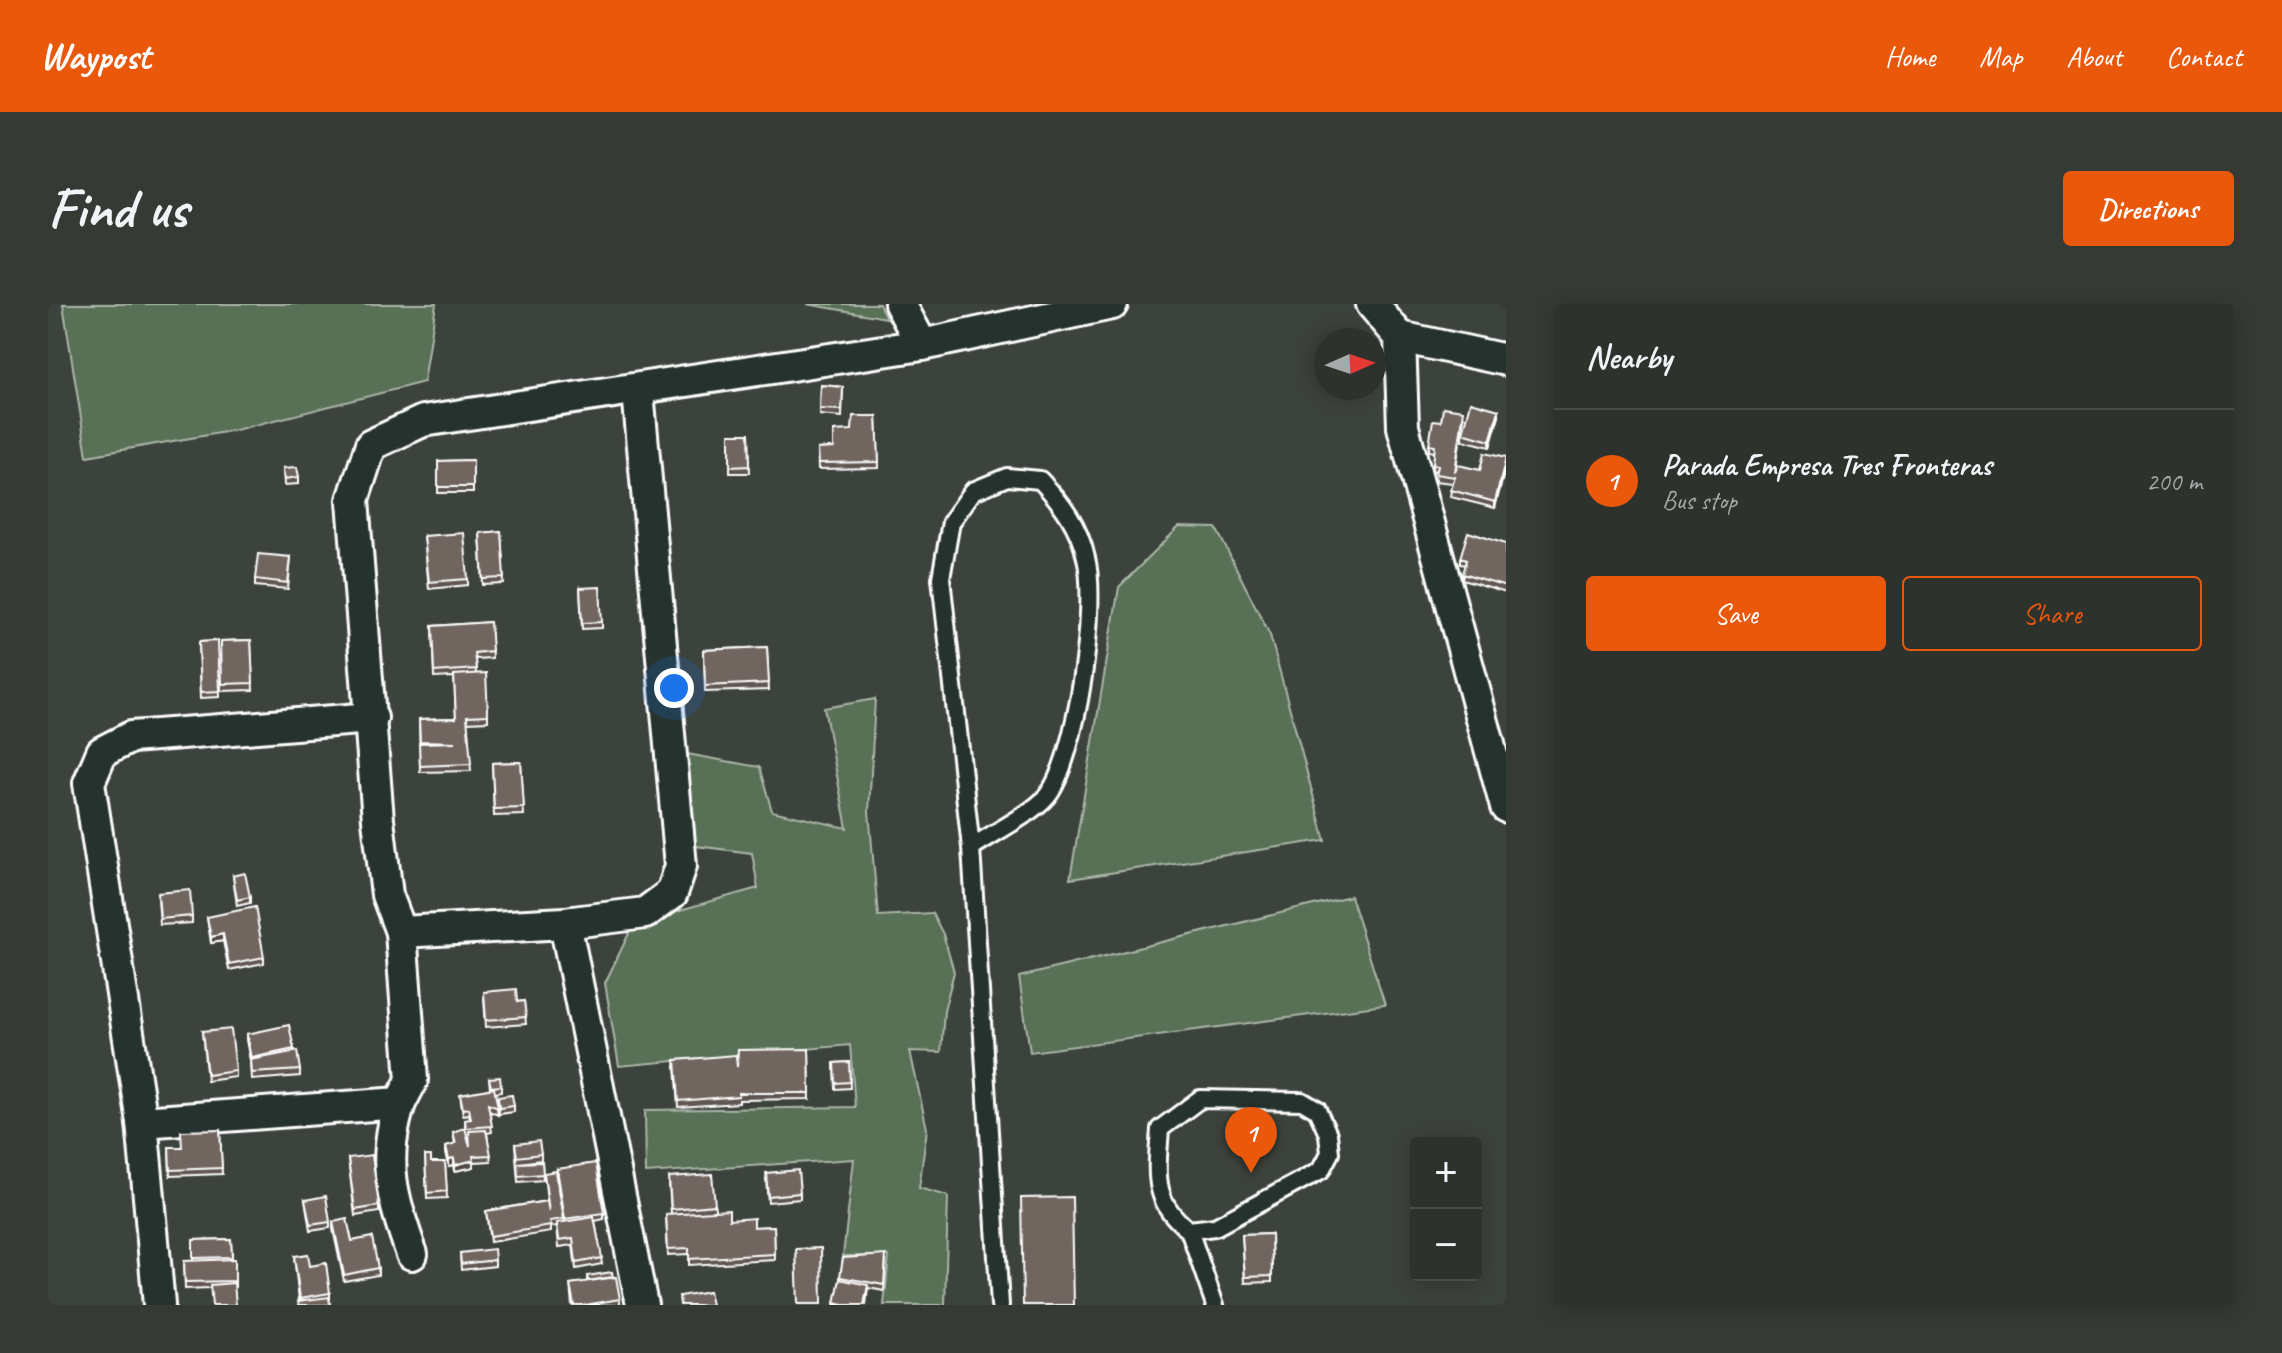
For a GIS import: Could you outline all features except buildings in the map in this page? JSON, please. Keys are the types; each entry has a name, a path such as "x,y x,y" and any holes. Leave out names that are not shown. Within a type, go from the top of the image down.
{"street":[{"path":"900,304 922,345"},
{"path":"412,1254 392,1200 389,1136 412,1080 401,932 387,895 378,820 353,500 371,445 423,421 638,391 922,345 1112,304"},
{"path":"1372,304 1400,337 1506,360"},
{"path":"1400,337 1403,427 1504,797"},
{"path":"401,932 565,923 645,913 672,893 681,866 638,391"},
{"path":"159,1305 142,1122 89,783 102,752 131,737 372,718"},
{"path":"565,923 642,1305"},
{"path":"142,1122 400,1103"}],"lane":[{"path":"971,848 1046,798 1065,764 1091,622 1087,559 1066,506 1040,480 1007,477 973,491 951,522 941,578 971,848 1000,1305"},
{"path":"1189,1230 1215,1227 1321,1170 1330,1153 1328,1134 1317,1110 1302,1101 1200,1099 1160,1129 1157,1181 1170,1215 1189,1230 1215,1305"}],"green space":[{"path":"63,304 436,304 424,382 236,430 87,456"},
{"path":"807,304 879,304 886,318"},
{"path":"1179,527 1216,528 1270,635 1325,840 1070,879 1119,587"},
{"path":"875,699 869,811 878,916 932,913 943,934 954,972 944,1011 941,1052 910,1051 927,1129 919,1188 948,1196 945,1305 884,1305 889,1256 843,1256 854,1159 646,1173 645,1110 855,1107 850,1045 619,1066 605,983 634,923 758,888 752,853 696,846 687,754 759,767 772,811 847,828 824,708"},
{"path":"1350,896 1385,1005 1030,1052 1019,977"}],"place":[{"name":"Parada Empresa Tres Fronteras","path":"1251,1173"}]}
